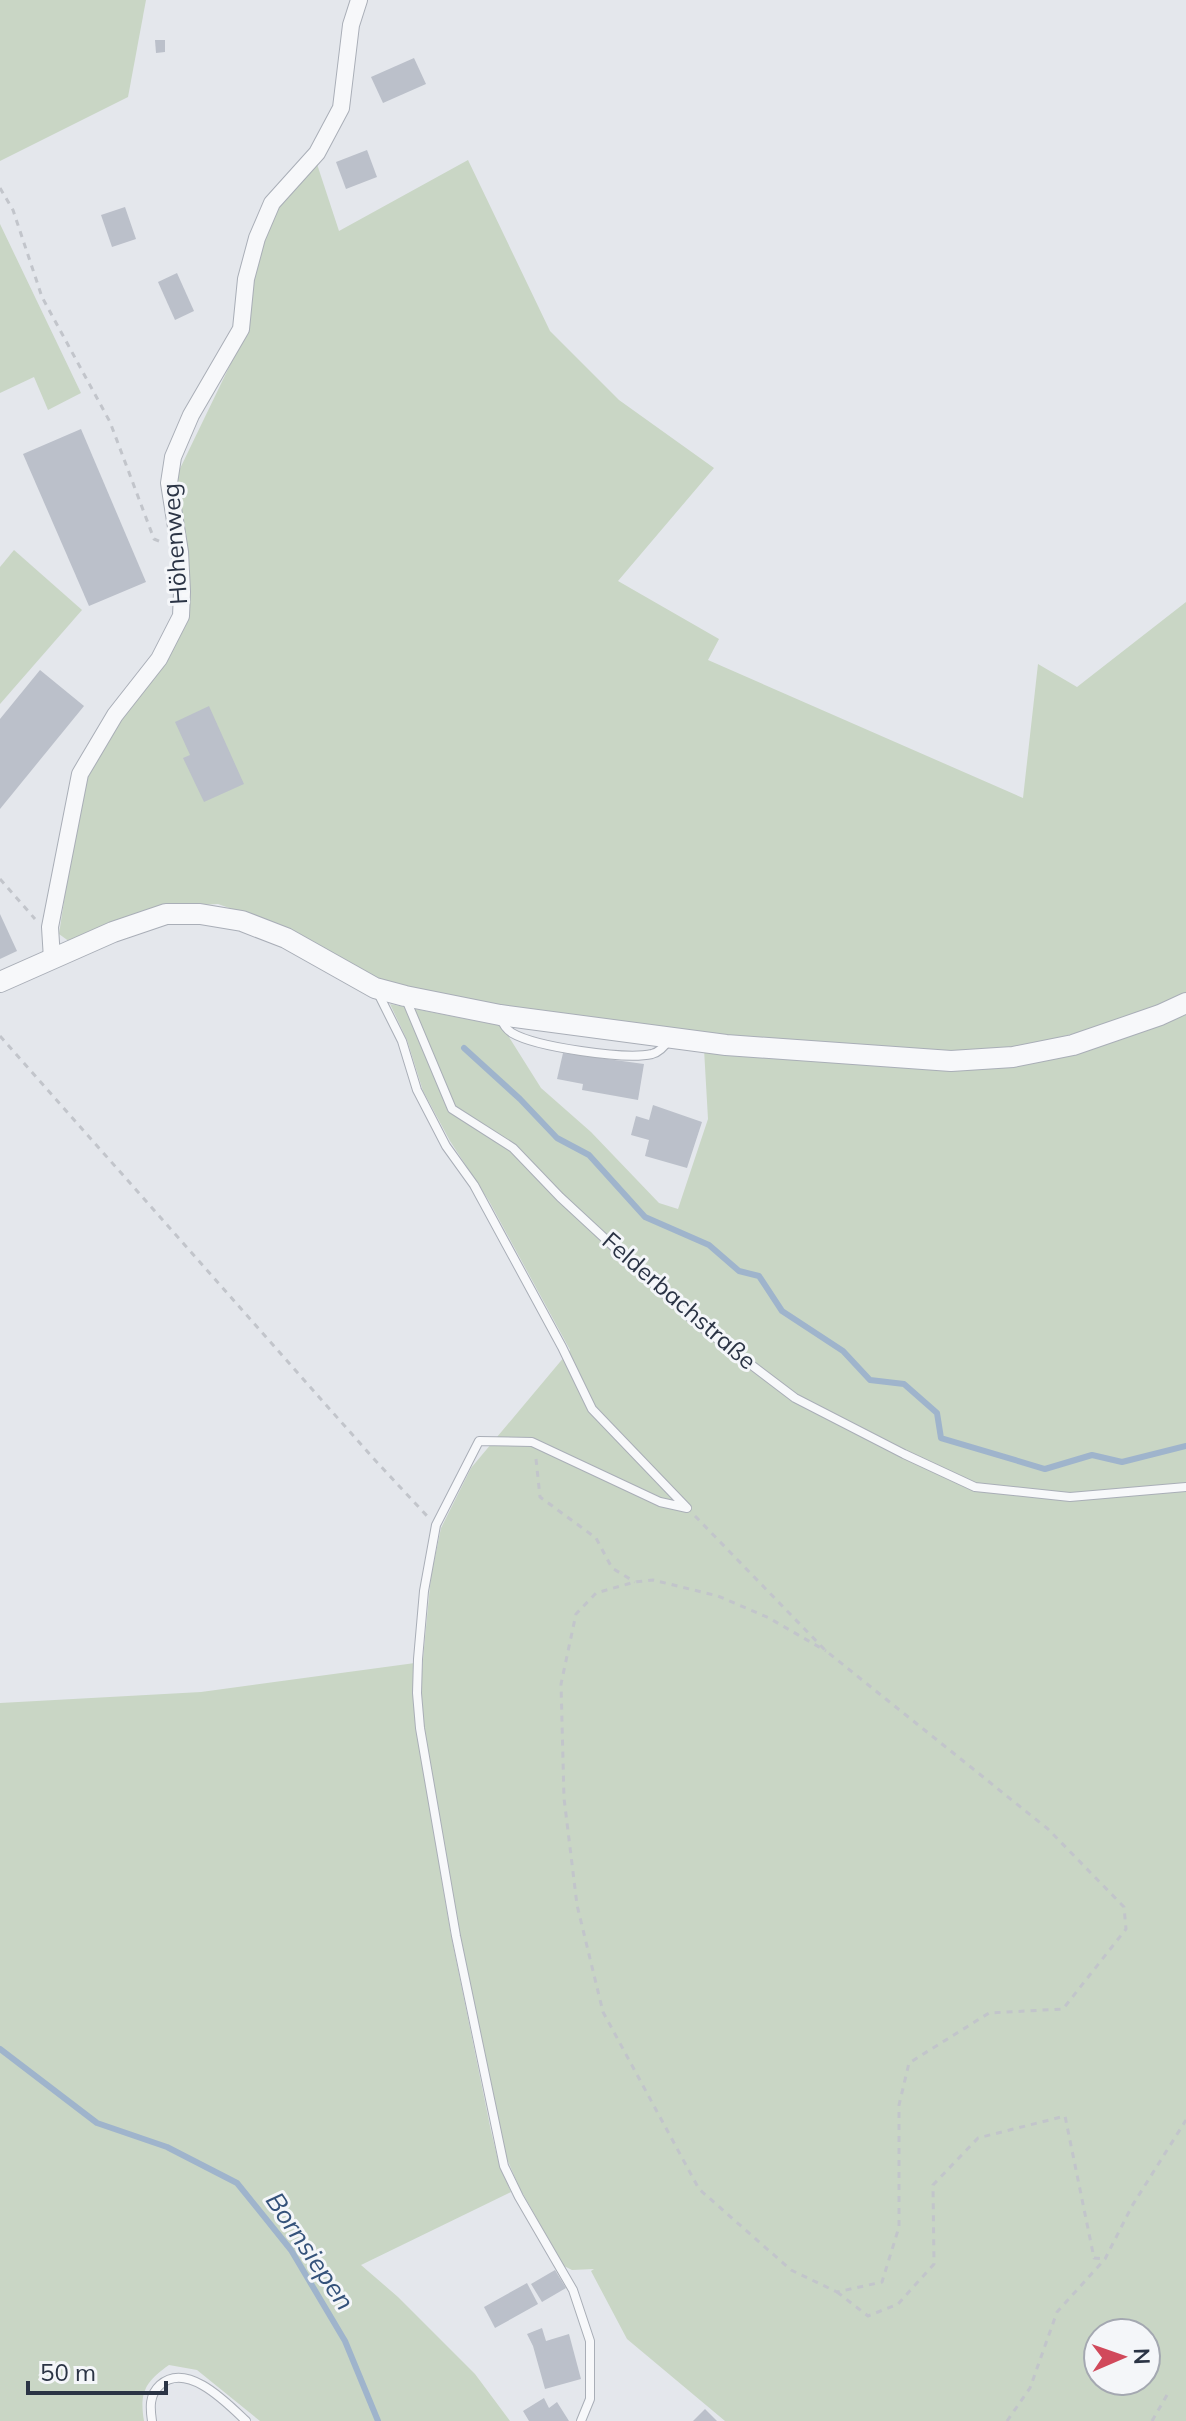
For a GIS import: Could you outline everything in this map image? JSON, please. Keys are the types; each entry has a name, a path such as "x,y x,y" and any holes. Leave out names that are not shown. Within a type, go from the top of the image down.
{"street":[{"name":"Höhenweg","path":"52,959 50,927 80,774 115,715 159,659 181,616 180,552 169,483 173,457 191,415 241,329 246,279 257,238 272,203 317,153 341,108 351,25 359,0"},
{"path":"0,982 113,932 166,914 200,914 242,921 286,938 375,988 405,996 500,1015 741,1046 951,1061 1013,1057 1073,1045 1186,1003"}],"lane":[{"path":"375,988 402,1041 417,1090 446,1146 482,1199 592,1409 687,1508"},
{"name":"Felderbachstraße","path":"405,996 452,1109 513,1148 560,1197 695,1322 795,1398 975,1487 1070,1497 1186,1487"},
{"path":"581,2421 590,2399 590,2341 573,2290 504,2166 456,1936 420,1728 417,1693 424,1591 436,1525 479,1441 532,1442 660,1502 687,1508"},
{"path":"152,2421 149,2406 156,2389 166,2380 183,2377 214,2392 246,2421"}],"path":[{"path":"0,188 13,210 42,297 110,422 154,539 180,552"},
{"path":"0,879 51,937"},
{"path":"0,1036 373,1458 436,1525"},
{"path":"536,1454 540,1497 596,1538 612,1568 635,1582"},
{"path":"687,1508 826,1651 1048,1829 1124,1907 1126,1929 1063,2009 989,2013 909,2063 899,2105 899,2227 882,2282 837,2292"},
{"path":"826,1651 769,1618 718,1596 653,1580 596,1593 576,1614 561,1684 564,1798 577,1905 603,2012 699,2189 791,2270 837,2292 868,2316 898,2304 934,2264 933,2185 978,2138 1065,2116 1094,2258 1105,2259"},
{"path":"1007,2421 1030,2388 1057,2312 1105,2259 1132,2206 1186,2120"},
{"path":"1152,2421 1167,2395"}],"green space":[{"path":"0,0 146,0 128,97 0,161"},
{"path":"468,160 550,331 619,400 714,468 618,581 719,639 708,660 1023,798 1038,664 1077,687 1186,602 1186,994 1095,1028 1030,1045 957,1052 739,1039 520,1009 386,983 260,919 218,904 164,907 70,942 59,934 77,816 88,776 104,745 188,612 174,481 246,332 251,279 276,205 317,164 339,231"},
{"path":"0,224 81,393 48,410 34,377 0,393"},
{"path":"14,550 82,610 0,704 0,567"},
{"path":"390,1004 502,1026 541,1088 591,1132 659,1203 678,1209 708,1119 704,1049 943,1067 1186,1012 1186,2421 725,2421 627,2339 591,2271 594,2269 572,2270 564,2266 519,2187 507,2159 459,1930 424,1730 421,1683 431,1576 441,1528 471,1468 570,1350 489,1201 450,1141 423,1091 407,1040"},
{"path":"415,1663 416,1726 451,1935 491,2131 499,2164 511,2192 361,2265 398,2297 475,2374 510,2421 260,2421 197,2370 169,2365 146,2388 144,2421 0,2421 0,1703 201,1692"}],"building":[{"path":"155,40 165,40 165,52 156,53"},
{"path":"414,58 426,84 383,103 371,77"},
{"path":"367,150 377,177 346,189 336,162"},
{"path":"125,207 136,239 112,247 101,215"},
{"path":"177,273 194,311 175,320 158,282"},
{"path":"81,429 146,582 89,606 23,454"},
{"path":"40,670 84,706 0,809 0,719"},
{"path":"209,706 244,784 204,802 183,758 190,755 175,722"},
{"path":"0,914 17,951 0,959"},
{"path":"563,1053 644,1064 638,1100 582,1090 583,1084 557,1079"},
{"path":"653,1105 702,1122 687,1168 645,1156 649,1140 631,1135 636,1116 649,1120"},
{"path":"555,2270 566,2288 542,2302 531,2284"},
{"path":"527,2283 538,2304 495,2328 484,2307"},
{"path":"542,2328 546,2341 569,2334 581,2379 545,2389 527,2334"},
{"path":"544,2398 549,2408 557,2402 569,2421 529,2421 523,2411"},
{"path":"705,2409 717,2421 693,2421"}],"waterway":[{"path":"464,1048 557,1138 589,1155 645,1217 709,1245 739,1271 759,1276 782,1311 843,1351 870,1380 904,1384 937,1413 941,1438 1045,1469 1092,1455 1122,1462 1186,1446"},
{"name":"Bornsiepen","path":"0,2049 97,2123 167,2147 237,2183 291,2250 345,2341 378,2421"}]}
